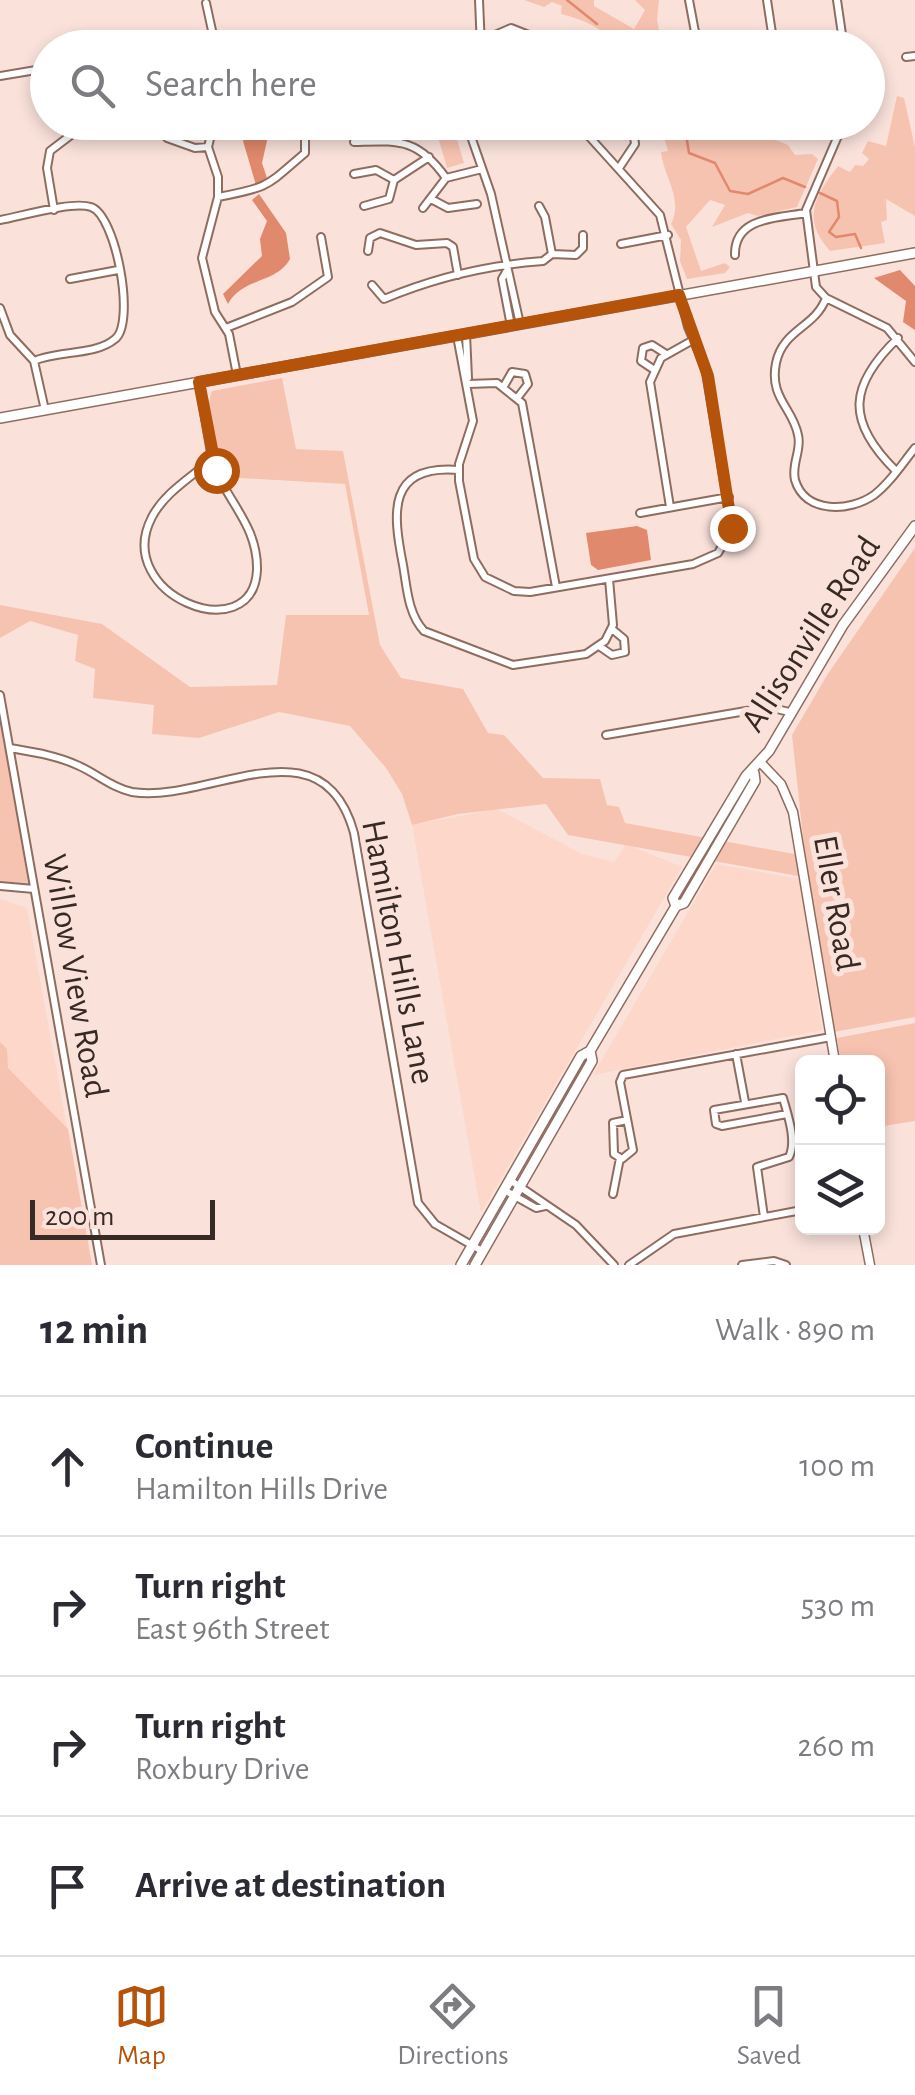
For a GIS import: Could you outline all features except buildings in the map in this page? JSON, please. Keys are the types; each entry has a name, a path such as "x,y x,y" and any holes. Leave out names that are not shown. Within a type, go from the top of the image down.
{"main road":[{"path":"0,418 915,253"},
{"name":"Allisonville Road","path":"461,1265 592,1061 590,1052 676,906 684,903 700,876 755,781 757,768 789,712 857,603 915,526"},
{"name":"Allisonville Road","path":"474,1265 512,1188"}],"street":[{"path":"479,0 480,30"},
{"path":"689,0 695,30"},
{"path":"768,0 769,30"},
{"path":"837,0 842,30"},
{"path":"206,3 212,30"},
{"path":"906,58 915,56"},
{"path":"0,76 30,71"},
{"path":"54,210 48,156 60,140"},
{"path":"173,140 195,148 208,147"},
{"path":"210,140 218,197 202,258 214,312 226,328 237,375"},
{"path":"218,197 263,188 284,176 305,153 305,140"},
{"path":"354,142 368,140"},
{"path":"389,140 428,157 446,178"},
{"path":"472,140 516,325"},
{"path":"461,335 470,372 472,421 459,470 474,559 486,578 514,591 556,588 706,560 718,553 732,528 729,497 708,376 679,295 668,235 657,210 593,140"},
{"path":"619,168 634,140"},
{"path":"836,140 806,213 816,287 826,298 879,322 898,338 915,362"},
{"path":"364,206 389,199 394,180 428,157"},
{"path":"423,208 446,178 482,169"},
{"path":"354,174 380,170 394,180"},
{"path":"431,199 453,209 477,204"},
{"path":"0,220 87,206 102,213 110,226 126,319 117,338 34,361"},
{"path":"539,206 546,217 552,254"},
{"path":"736,255 737,240 748,226 806,213"},
{"path":"368,251 369,240 377,233 416,245 450,243 458,275"},
{"path":"372,285 378,296 387,298 410,286 458,275 543,261 552,254 580,254 583,235"},
{"path":"621,244 668,235"},
{"path":"226,328 270,313 328,276 321,237"},
{"path":"70,279 118,270"},
{"path":"826,298 816,317 788,335 776,362 775,381 799,436 794,468 796,485 815,504 835,507 866,500 915,448"},
{"path":"0,308 10,335 34,361 46,410"},
{"path":"896,471 863,426 860,409 866,372 898,338"},
{"path":"670,507 650,397 653,370 666,354 694,340"},
{"path":"653,370 641,361 643,348 652,344 666,354"},
{"path":"504,386 512,372 522,372 528,384 518,397"},
{"path":"468,381 504,386 518,397 527,418 556,588"},
{"path":"199,382 212,459 248,523 256,554 251,593 241,604 221,610 192,605 167,590 151,572 146,550 146,533 158,508 212,459"},
{"path":"459,470 420,475 396,498 394,520 414,618 424,632 502,663 522,665 574,656 599,646 612,629 614,607 609,579"},
{"path":"640,513 729,497"},
{"path":"599,646 612,656 625,652 624,639 612,629"},
{"name":"Willow View Road","path":"0,695 101,1265"},
{"path":"606,735 768,707 789,712"},
{"name":"Hamilton Hills Lane","path":"10,748 59,758 134,792 170,790 280,771 305,774 330,788 344,805 354,833 418,1203 435,1224 482,1251"},
{"name":"Eller Road","path":"757,768 781,784 793,812 834,1055"},
{"path":"0,886 34,888"},
{"path":"613,1194 620,1158 633,1150 623,1076 831,1036"},
{"path":"736,1054 745,1102"},
{"path":"764,1217 756,1167 792,1154 787,1114 782,1097 717,1107 716,1124 787,1114"},
{"path":"620,1158 614,1154 610,1129 613,1123 627,1120"},
{"path":"512,1188 536,1208 544,1206 576,1225 614,1265"},
{"path":"629,1265 674,1234 795,1211"},
{"path":"864,1235 870,1265"},
{"path":"742,1265 774,1261 786,1265"}],"shaded area":[{"path":"524,0 594,0 594,6 634,29 645,10 635,0 659,0 659,30 600,30 561,14 562,6 552,2 544,7"},
{"path":"897,96 904,98 915,147 915,216 886,199 887,220 881,222 885,243 830,251 816,228 814,208 818,198 838,166 850,172 855,165 863,166 869,159 862,153 868,141 886,146"},
{"path":"267,140 262,163 267,178 256,185 243,141"},
{"path":"439,140 457,140 464,163 447,168"},
{"path":"665,140 776,140 788,145 795,155 812,154 818,159 797,207 758,216 748,213 712,227 725,205 710,200 686,227 701,271 725,263 730,267 725,273 687,279 680,261 681,240 671,224 675,206 661,152 668,151"},
{"path":"259,194 286,233 290,259 277,273 242,289 228,304 223,294 262,256 260,239 267,221 252,200"},
{"path":"900,270 915,286 915,330 903,322 906,301 874,278"},
{"path":"282,378 296,449 343,451 380,645 401,678 463,689 488,733 504,735 543,778 600,779 607,805 619,807 625,823 805,856 792,735 827,675 915,548 915,1017 834,1032 809,878 568,835 546,804 458,814 412,825 402,794 386,768 350,726 279,712 199,738 152,734 154,705 93,698 95,669 75,661 78,635 30,621 0,638 0,605 102,624 190,687 277,685 286,615 369,615 345,484 239,478 217,452 210,426 212,391"},
{"path":"637,526 647,530 651,560 598,570 591,565 586,533"},
{"path":"0,712 29,884 0,881"},
{"path":"497,809 582,854 614,862 626,844 682,867 481,1213 412,825"},
{"path":"716,864 800,879 822,1030 593,1075"},
{"path":"0,899 27,908 92,1265 0,1265"},
{"path":"915,1023 915,1121 885,1126 885,1055 840,1055 837,1038"},
{"path":"0,1042 7,1049 8,1068 68,1129 92,1265 0,1265"}],"waterway":[{"path":"567,0 597,24"},
{"path":"687,140 689,153 715,163 730,191 748,194 783,178 805,187"},
{"path":"820,193 837,201 839,217 829,232 836,237 855,234 861,248"}],"route":[{"path":"216,470 199,382 679,295 708,376 732,528"}]}
